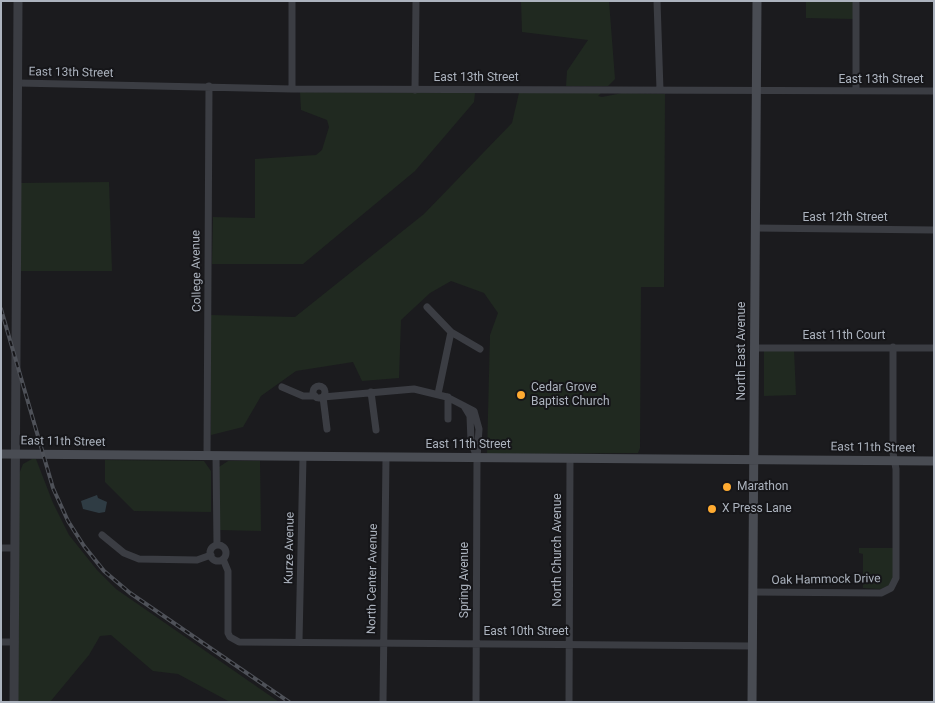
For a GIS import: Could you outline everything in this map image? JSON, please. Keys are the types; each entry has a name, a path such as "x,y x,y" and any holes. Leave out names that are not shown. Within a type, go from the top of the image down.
{"main road":[{"name":"North East Avenue","path":"752,702 757,1"},
{"name":"East 11th Street","path":"1,454 753,458 934,461"}],"street":[{"path":"14,702 18,1"},
{"path":"292,1 292,89"},
{"path":"415,90 416,1"},
{"path":"657,1 660,90"},
{"path":"856,1 856,91"},
{"name":"East 13th Street","path":"18,83 292,89 934,91"},
{"name":"College Avenue","path":"209,86 212,456 217,545"},
{"name":"East 12th Street","path":"755,228 934,230"},
{"path":"427,307 451,332 480,349"},
{"path":"438,394 451,332"},
{"path":"893,347 895,461"},
{"name":"East 11th Court","path":"755,348 934,348"},
{"path":"282,387 303,396 332,398 371,392 414,389 448,397 448,419"},
{"path":"371,392 376,430"},
{"path":"319,397 327,429"},
{"name":"Spring Avenue","path":"448,397 474,412 478,422 476,702"},
{"name":"Kurze Avenue","path":"299,641 303,457"},
{"name":"North Center Avenue","path":"383,702 386,457"},
{"name":"North Church Avenue","path":"568,702 570,458"},
{"name":"Oak Hammock Drive","path":"753,592 881,592 891,588 896,578 895,461"},
{"path":"102,535 124,553 139,559 197,560 211,555"},
{"path":"217,545 222,546 226,550 223,559 216,560 211,555 212,548 217,545"},
{"path":"1,548 15,548"},
{"name":"East 10th Street","path":"223,559 228,571 228,633 230,637 239,642 752,646"},
{"path":"1,642 14,642"}],"shaded area":[{"path":"521,1 609,1 615,79 608,86 566,86 567,71 588,40 522,32"},
{"path":"806,1 853,1 853,19 806,18"},
{"path":"300,92 475,93 474,102 415,171 303,264 212,264 213,217 255,218 255,159 316,155 322,150 329,127 327,120 301,110"},
{"path":"519,93 601,93 598,96 602,97 622,93 665,94 664,287 641,287 640,448 638,453 487,454 490,335 498,313 484,293 451,281 430,293 401,320 399,378 362,381 353,362 296,371 261,396 243,427 211,435 211,315 295,317 424,214 512,123"},
{"path":"109,182 112,271 21,271 20,183"},
{"path":"764,350 794,350 796,395 764,396"},
{"path":"36,459 53,503 69,535 97,570 116,589 279,702 230,702 178,674 153,671 111,635 100,636 89,655 50,702 18,702 19,474 23,464"},
{"path":"105,460 204,461 211,471 211,512 134,511 105,482"},
{"path":"228,461 260,461 261,531 219,530 219,467"},
{"path":"97,495 98,498 107,502 105,512 99,513 83,509 81,501"},
{"path":"859,548 893,548 893,577 889,585 881,589 863,588 863,554 859,553"}],"railway":[{"path":"1,309 53,488 68,521 84,546 104,571 130,593 289,702"}],"place":[{"name":"Cedar Grove Baptist Church","path":"521,395"},
{"name":"Marathon","path":"727,487"},
{"name":"X Press Lane","path":"712,509"}]}
